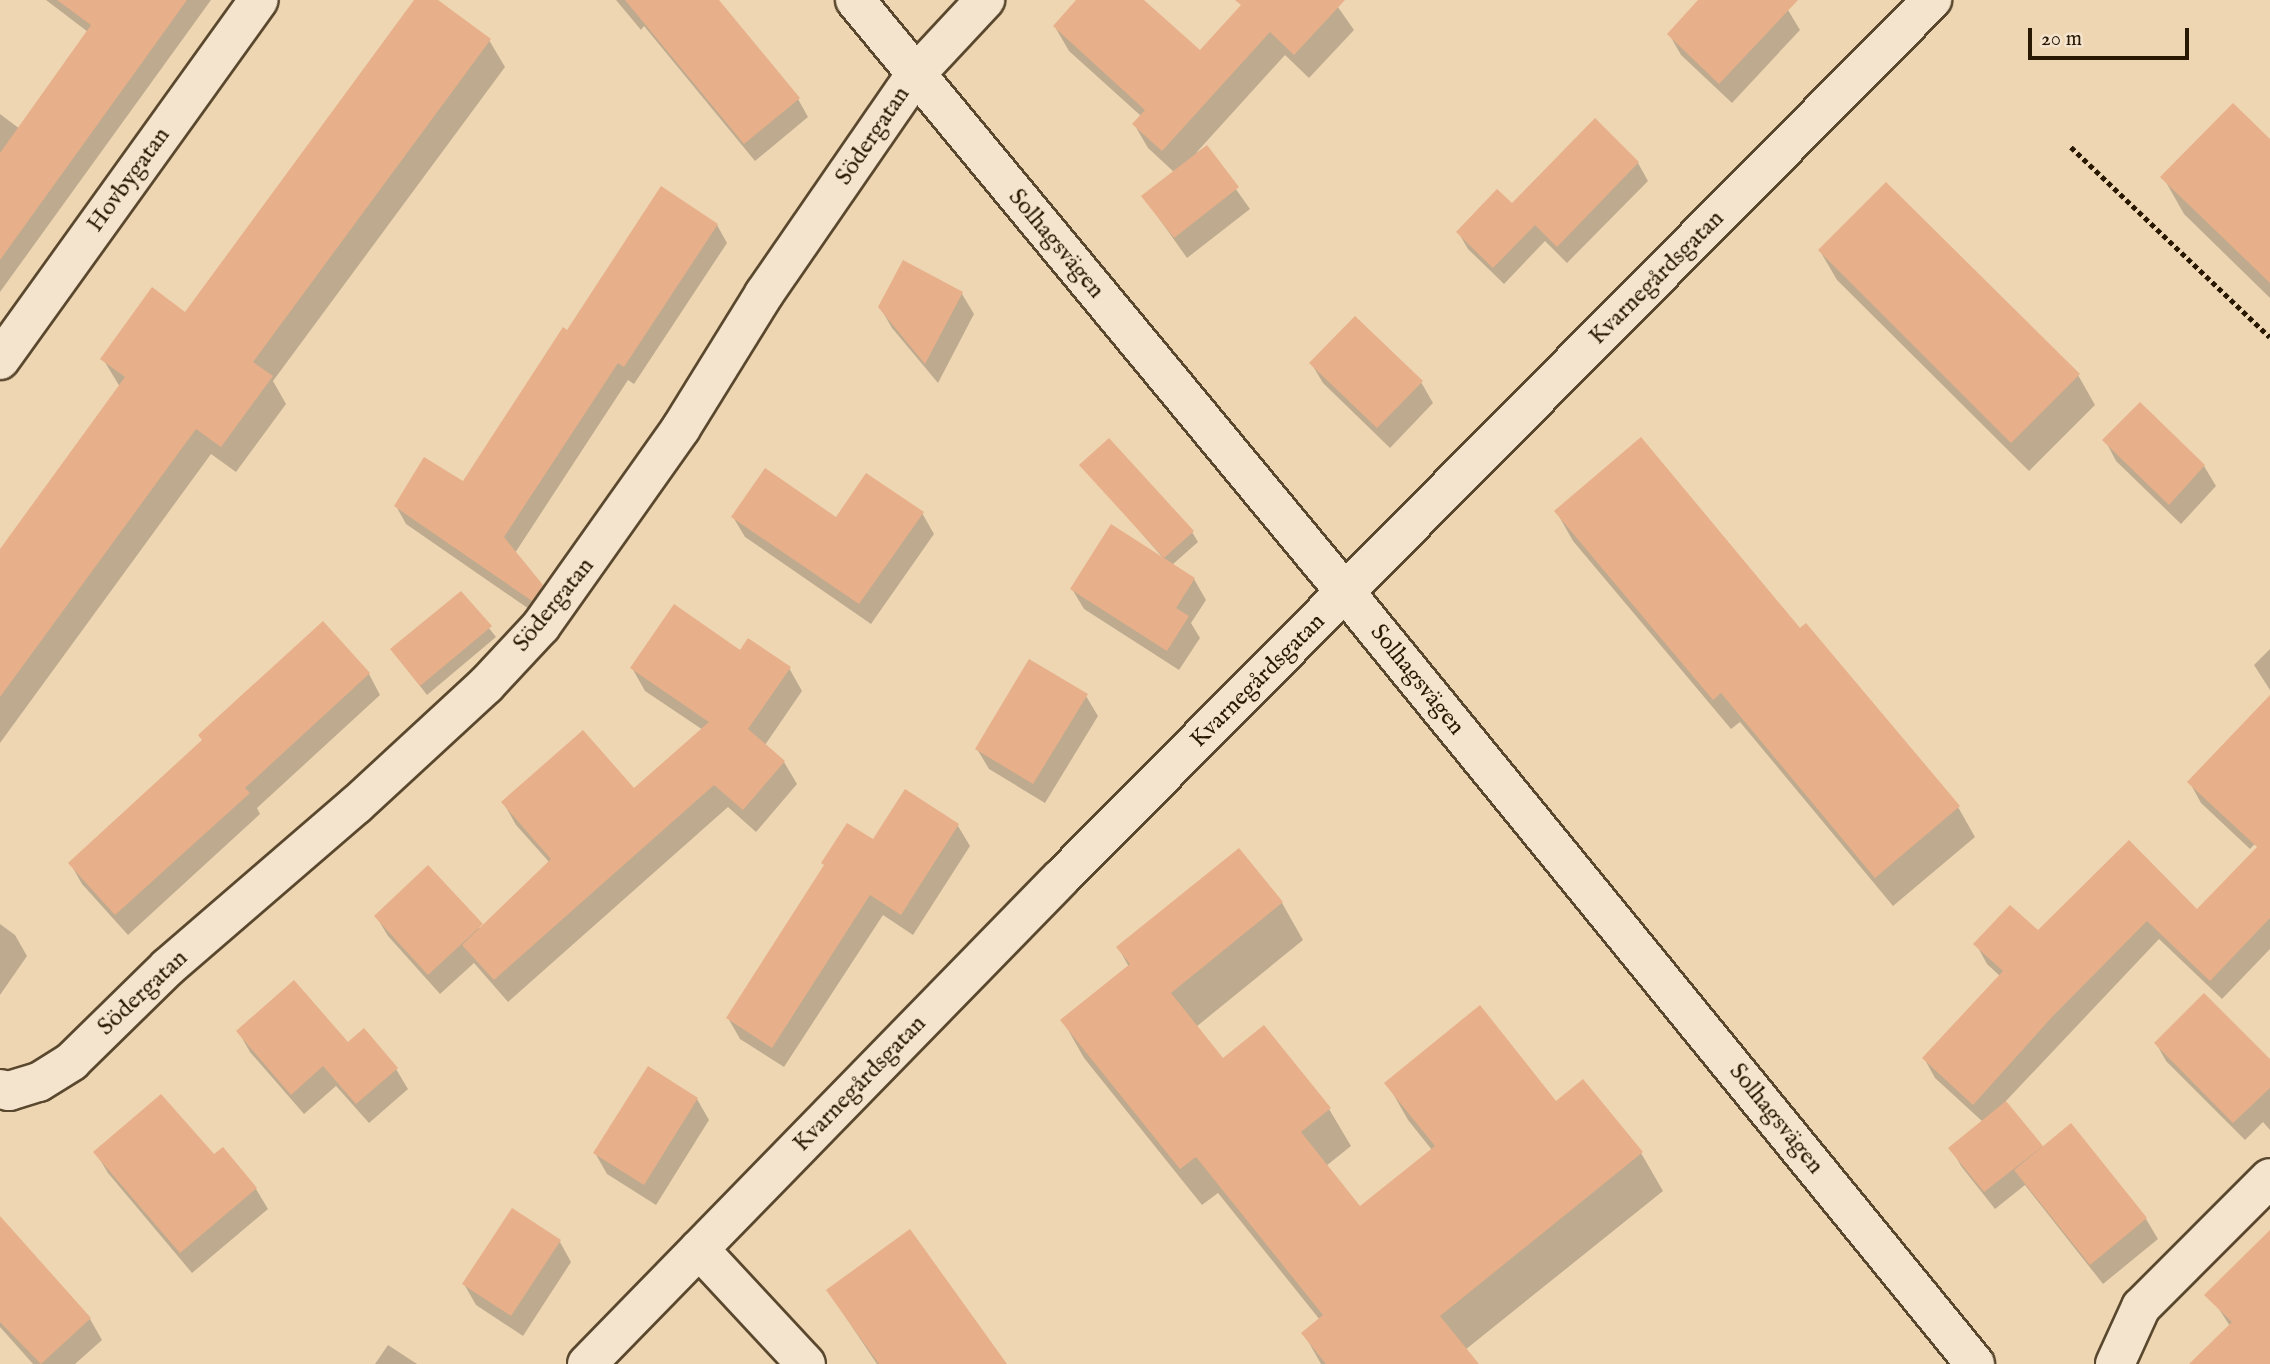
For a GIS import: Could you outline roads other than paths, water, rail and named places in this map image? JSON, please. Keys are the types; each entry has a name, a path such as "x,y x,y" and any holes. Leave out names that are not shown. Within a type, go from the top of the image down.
{"street":[{"name":"Hovbygatan","path":"0,360 259,0"},
{"name":"Solhagsvägen","path":"855,0 1346,593 1975,1364"},
{"name":"Södergatan","path":"0,1089 9,1091 39,1082 72,1061 168,967 356,805 446,722 541,626 681,428 764,294 915,75 985,0"},
{"name":"Kvarnegårdsgatan","path":"587,1364 1051,888 1932,0"},
{"path":"2115,1364 2141,1307 2270,1178"},
{"path":"699,1249 806,1364"}]}
